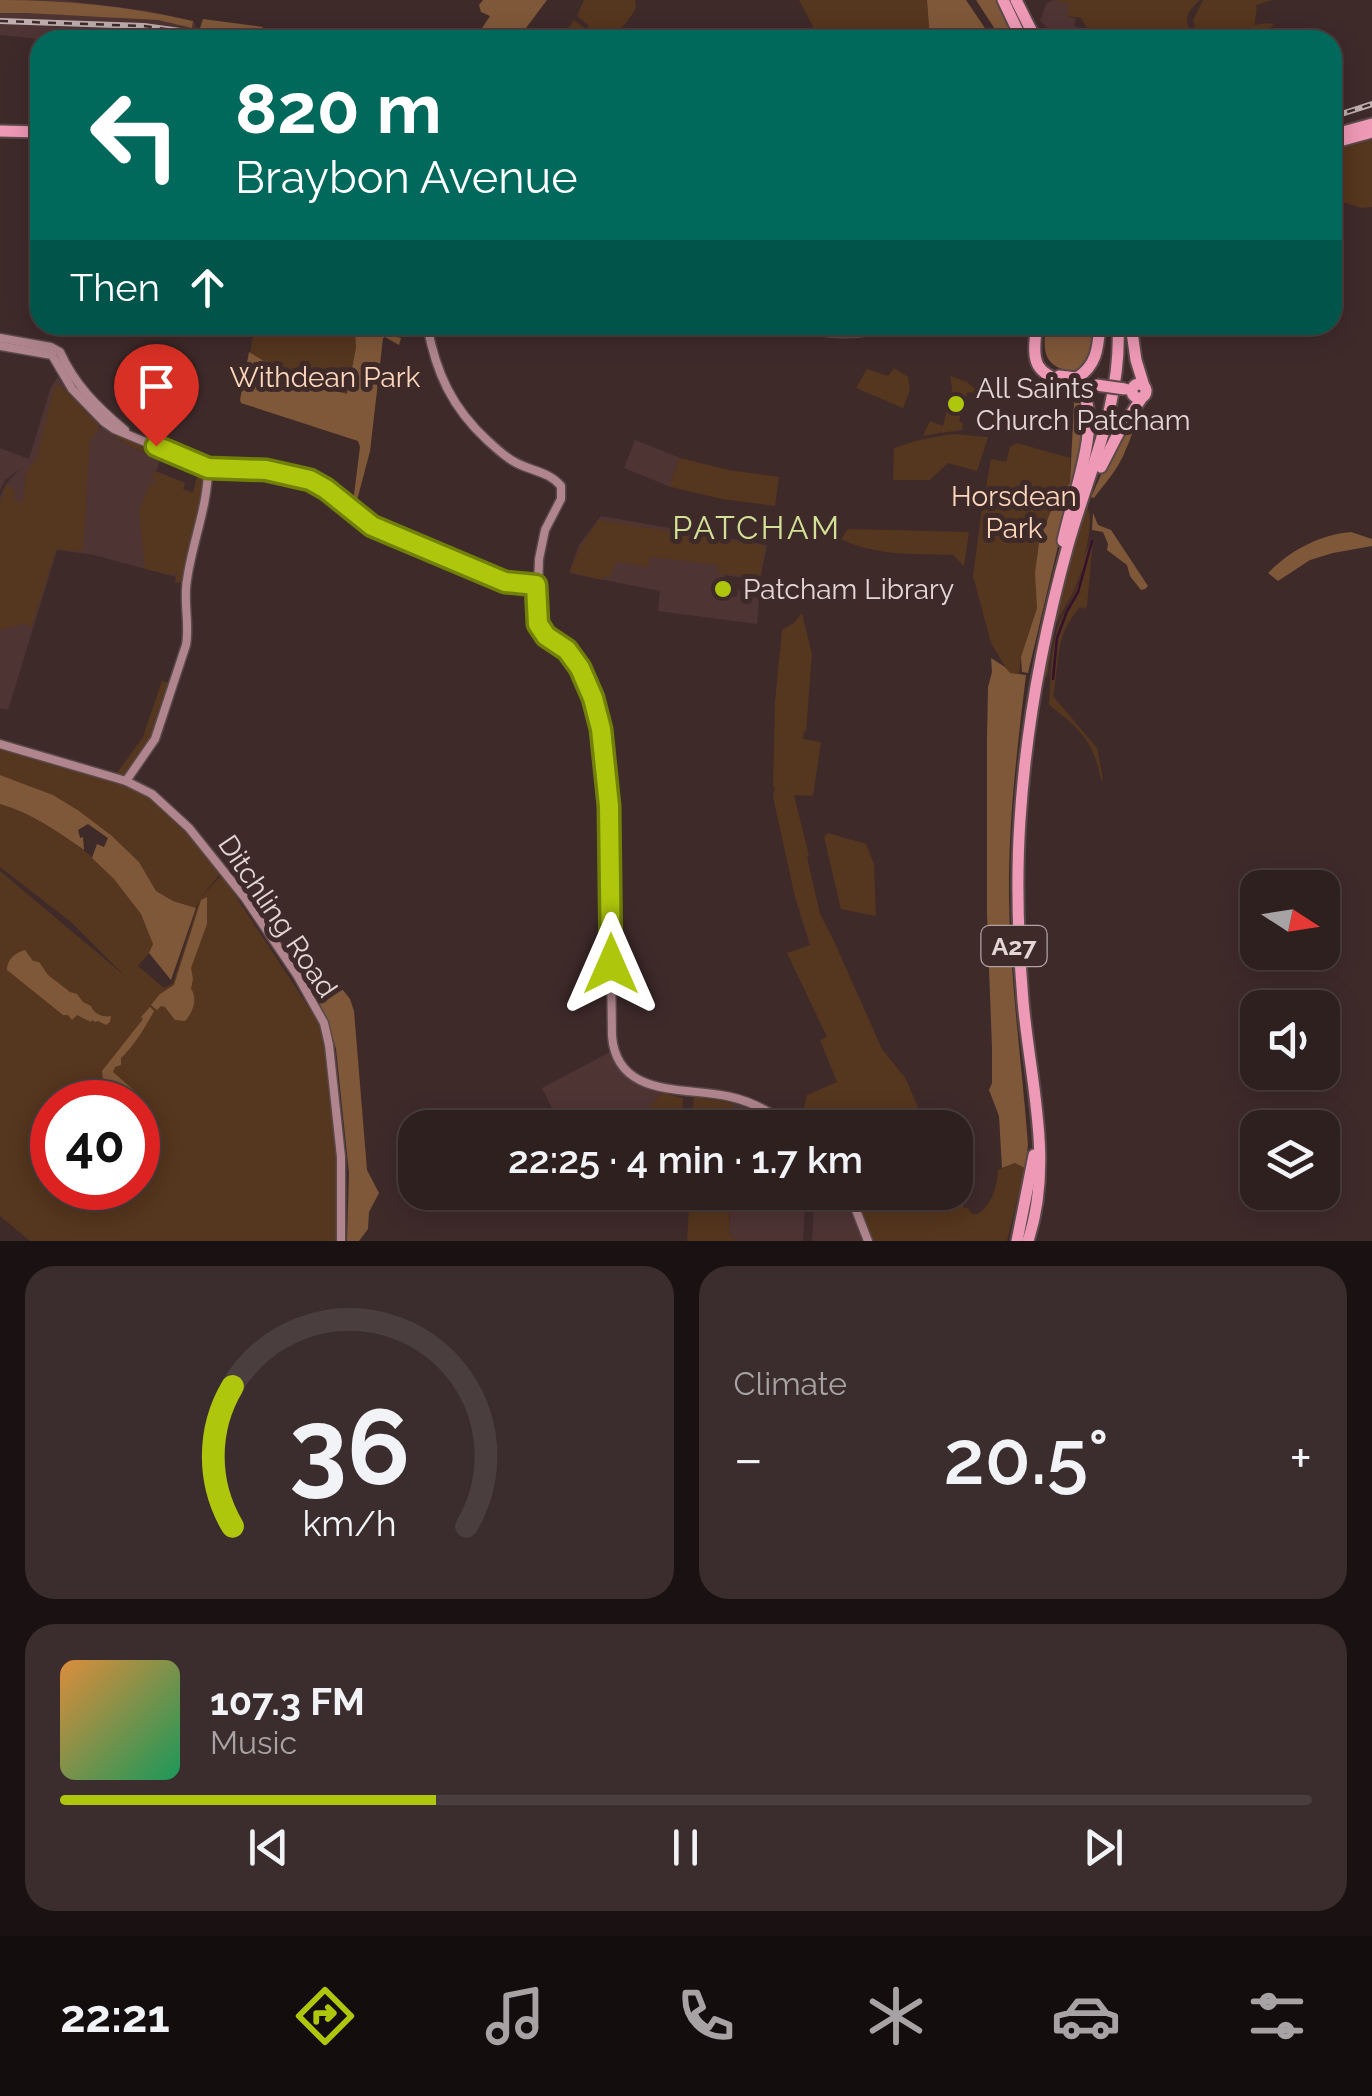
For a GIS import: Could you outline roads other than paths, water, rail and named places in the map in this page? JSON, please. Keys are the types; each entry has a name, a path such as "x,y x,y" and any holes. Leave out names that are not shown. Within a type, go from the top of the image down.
{"highway":[{"path":"1010,0 1019,30"},
{"path":"1010,0 1027,30"},
{"path":"1342,132 1372,124"},
{"path":"0,131 30,132"},
{"path":"1342,140 1372,132"},
{"path":"1038,335 1035,354 1040,368 1056,381 1135,391 1132,335"},
{"path":"1040,335 1041,357 1048,368 1058,376 1083,384"},
{"path":"1083,384 1094,362 1099,335"},
{"name":"A27","path":"1062,546 1103,418 1114,335"},
{"name":"A27","path":"1025,1241 1036,1227 1040,1141 1023,1002 1020,820 1042,652 1064,564 1108,422 1115,383 1115,335"},
{"path":"1058,376 1082,372 1097,350"},
{"name":"A27","path":"1025,1241 1034,1155 1013,932 1014,820 1036,651 1087,434 1088,406 1083,384"},
{"name":"A27","path":"1064,564 1135,391"}],"street":[{"path":"430,335 447,390 467,420 514,463 558,481 562,492 544,534 536,585 538,624 546,636 572,656 584,674 603,742 609,806 612,1036 616,1054 628,1072 643,1082 660,1088 719,1094 766,1110"},
{"path":"0,342 56,356 90,399 133,436 208,468 266,470 310,480 372,526 505,582 536,585"},
{"path":"126,781 155,739 186,645 186,584 208,468"},
{"name":"Ditchling Road","path":"0,744 126,781 152,794 189,828 223,868 289,963 314,1002 330,1045 341,1157 341,1241"},
{"path":"856,1210 868,1241"}],"waterway":[{"path":"1053,679 1057,638 1078,592 1092,541"}],"railway":[{"path":"0,21 173,30"},
{"path":"1342,114 1372,104"}],"place":[{"name":"All Saints Church Patcham","path":"956,404"},
{"name":"Patcham Library","path":"723,589"}],"district":[{"name":"PATCHAM","path":"757,528"}],"park label":[{"name":"Withdean Park","path":"325,377"},
{"name":"Horsdean Park","path":"1014,512"}]}
